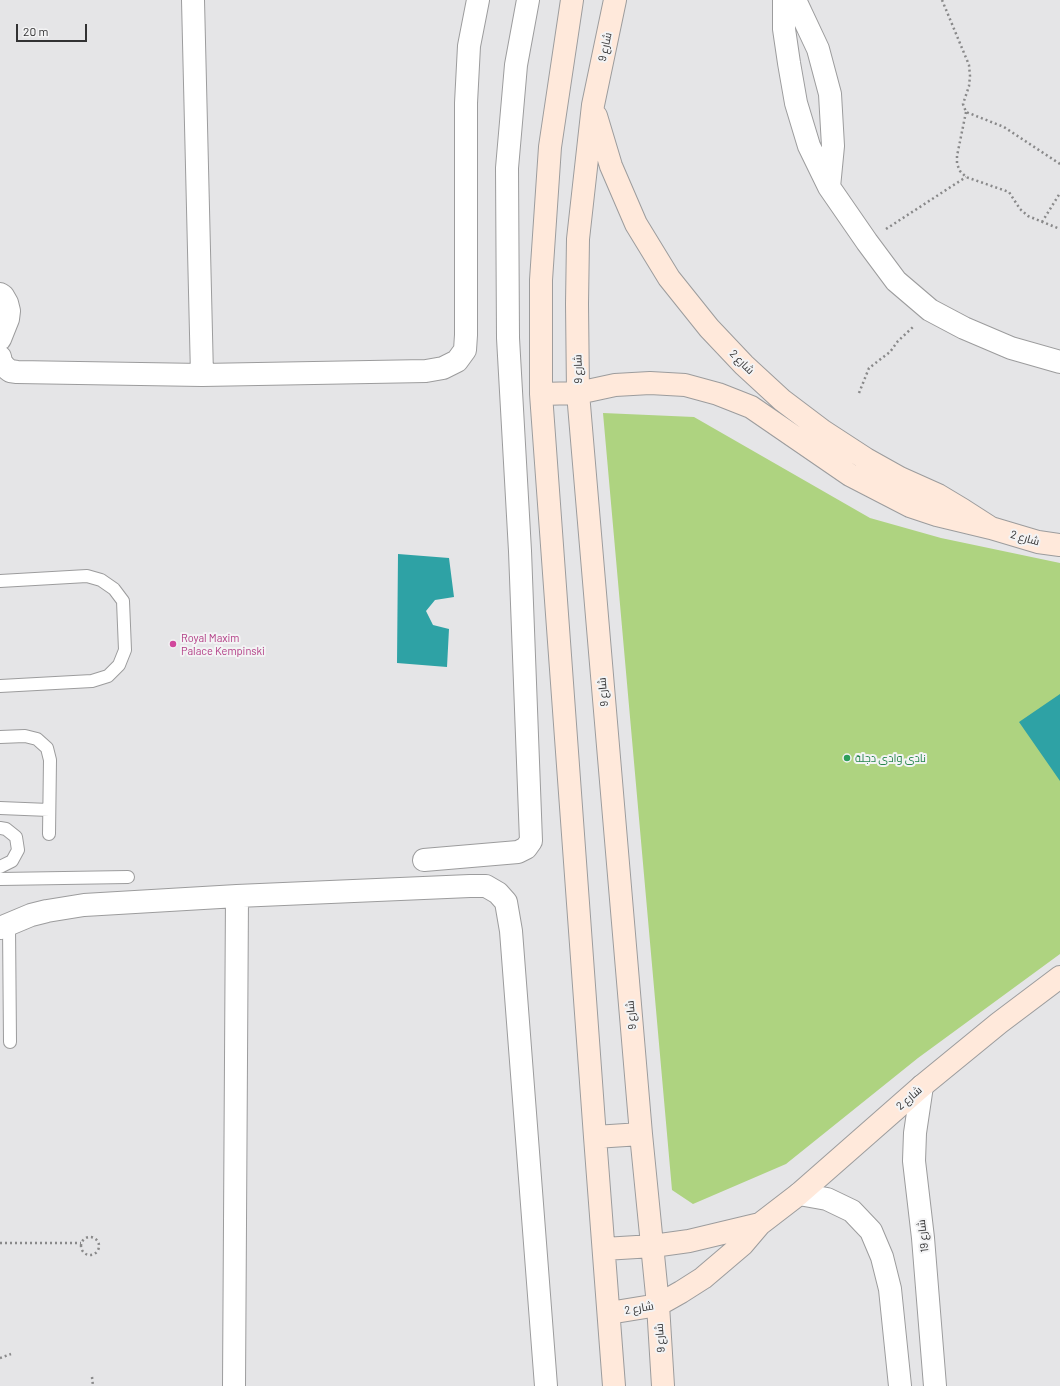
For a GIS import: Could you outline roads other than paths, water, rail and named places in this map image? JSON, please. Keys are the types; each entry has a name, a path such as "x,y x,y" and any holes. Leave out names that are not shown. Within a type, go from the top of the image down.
{"street":[{"path":"193,0 202,375"},
{"path":"0,356 5,367 10,371 17,372 202,375 426,371 443,368 457,362 465,350 466,336 466,103 469,46 478,0"},
{"path":"424,860 518,852 526,848 531,841 520,551 508,338 506,168 516,65 528,0"},
{"path":"572,0 550,147 541,280 541,394 614,1386"},
{"name":"شارع 9","path":"615,0 593,106 578,239 578,393 641,1134 658,1305 663,1386"},
{"path":"784,0 784,29 796,103 809,146 829,187 896,281 930,310 964,328 1011,348 1060,362"},
{"path":"795,0 818,49 830,94 833,146 829,187"},
{"name":"شارع 2","path":"593,106 611,166 636,224 669,278 709,328 744,365 782,400 823,431 900,478 938,495 991,528"},
{"path":"0,294 7,303 9,311 8,319 0,339"},
{"name":"شارع 2","path":"541,394 578,393 615,385 650,383 685,386 718,394 751,407 850,475 886,495 910,506 937,515 991,528 1038,542 1060,545"},
{"path":"4,927 31,915 84,905 237,896 486,886 498,893 506,902 511,930 546,1386"},
{"path":"234,1386 237,896"},
{"name":"شارع 2","path":"609,1313 658,1305 703,1278 743,1244 760,1224 798,1194 922,1086 999,1023 1060,977"},
{"name":"شارع 19","path":"922,1086 915,1132 914,1161 924,1238 935,1386"},
{"path":"595,1137 641,1134"},
{"path":"798,1194 827,1199 852,1211 872,1231 882,1257 890,1289 900,1386"},
{"name":"شارع 2","path":"604,1250 652,1246 713,1236 760,1224"}],"lane":[{"path":"0,581 87,576 102,580 114,589 123,601 125,650 119,665 108,676 92,681 0,686"},
{"path":"0,737 31,737 37,739 47,748 50,760 49,834"},
{"path":"0,808 50,810"},
{"path":"0,828 6,829 16,837 18,850 12,861 0,867"},
{"path":"0,879 128,877"},
{"path":"4,927 10,1042"}],"water":[{"path":"398,554 449,558 454,597 435,600 426,611 433,625 449,629 447,667 397,663"},
{"path":"1060,694 1060,781 1019,722"}],"place":[{"name":"Royal Maxim Palace Kempinski","path":"173,644"},
{"name":"نادى وادى دجلة","path":"847,758"}]}
